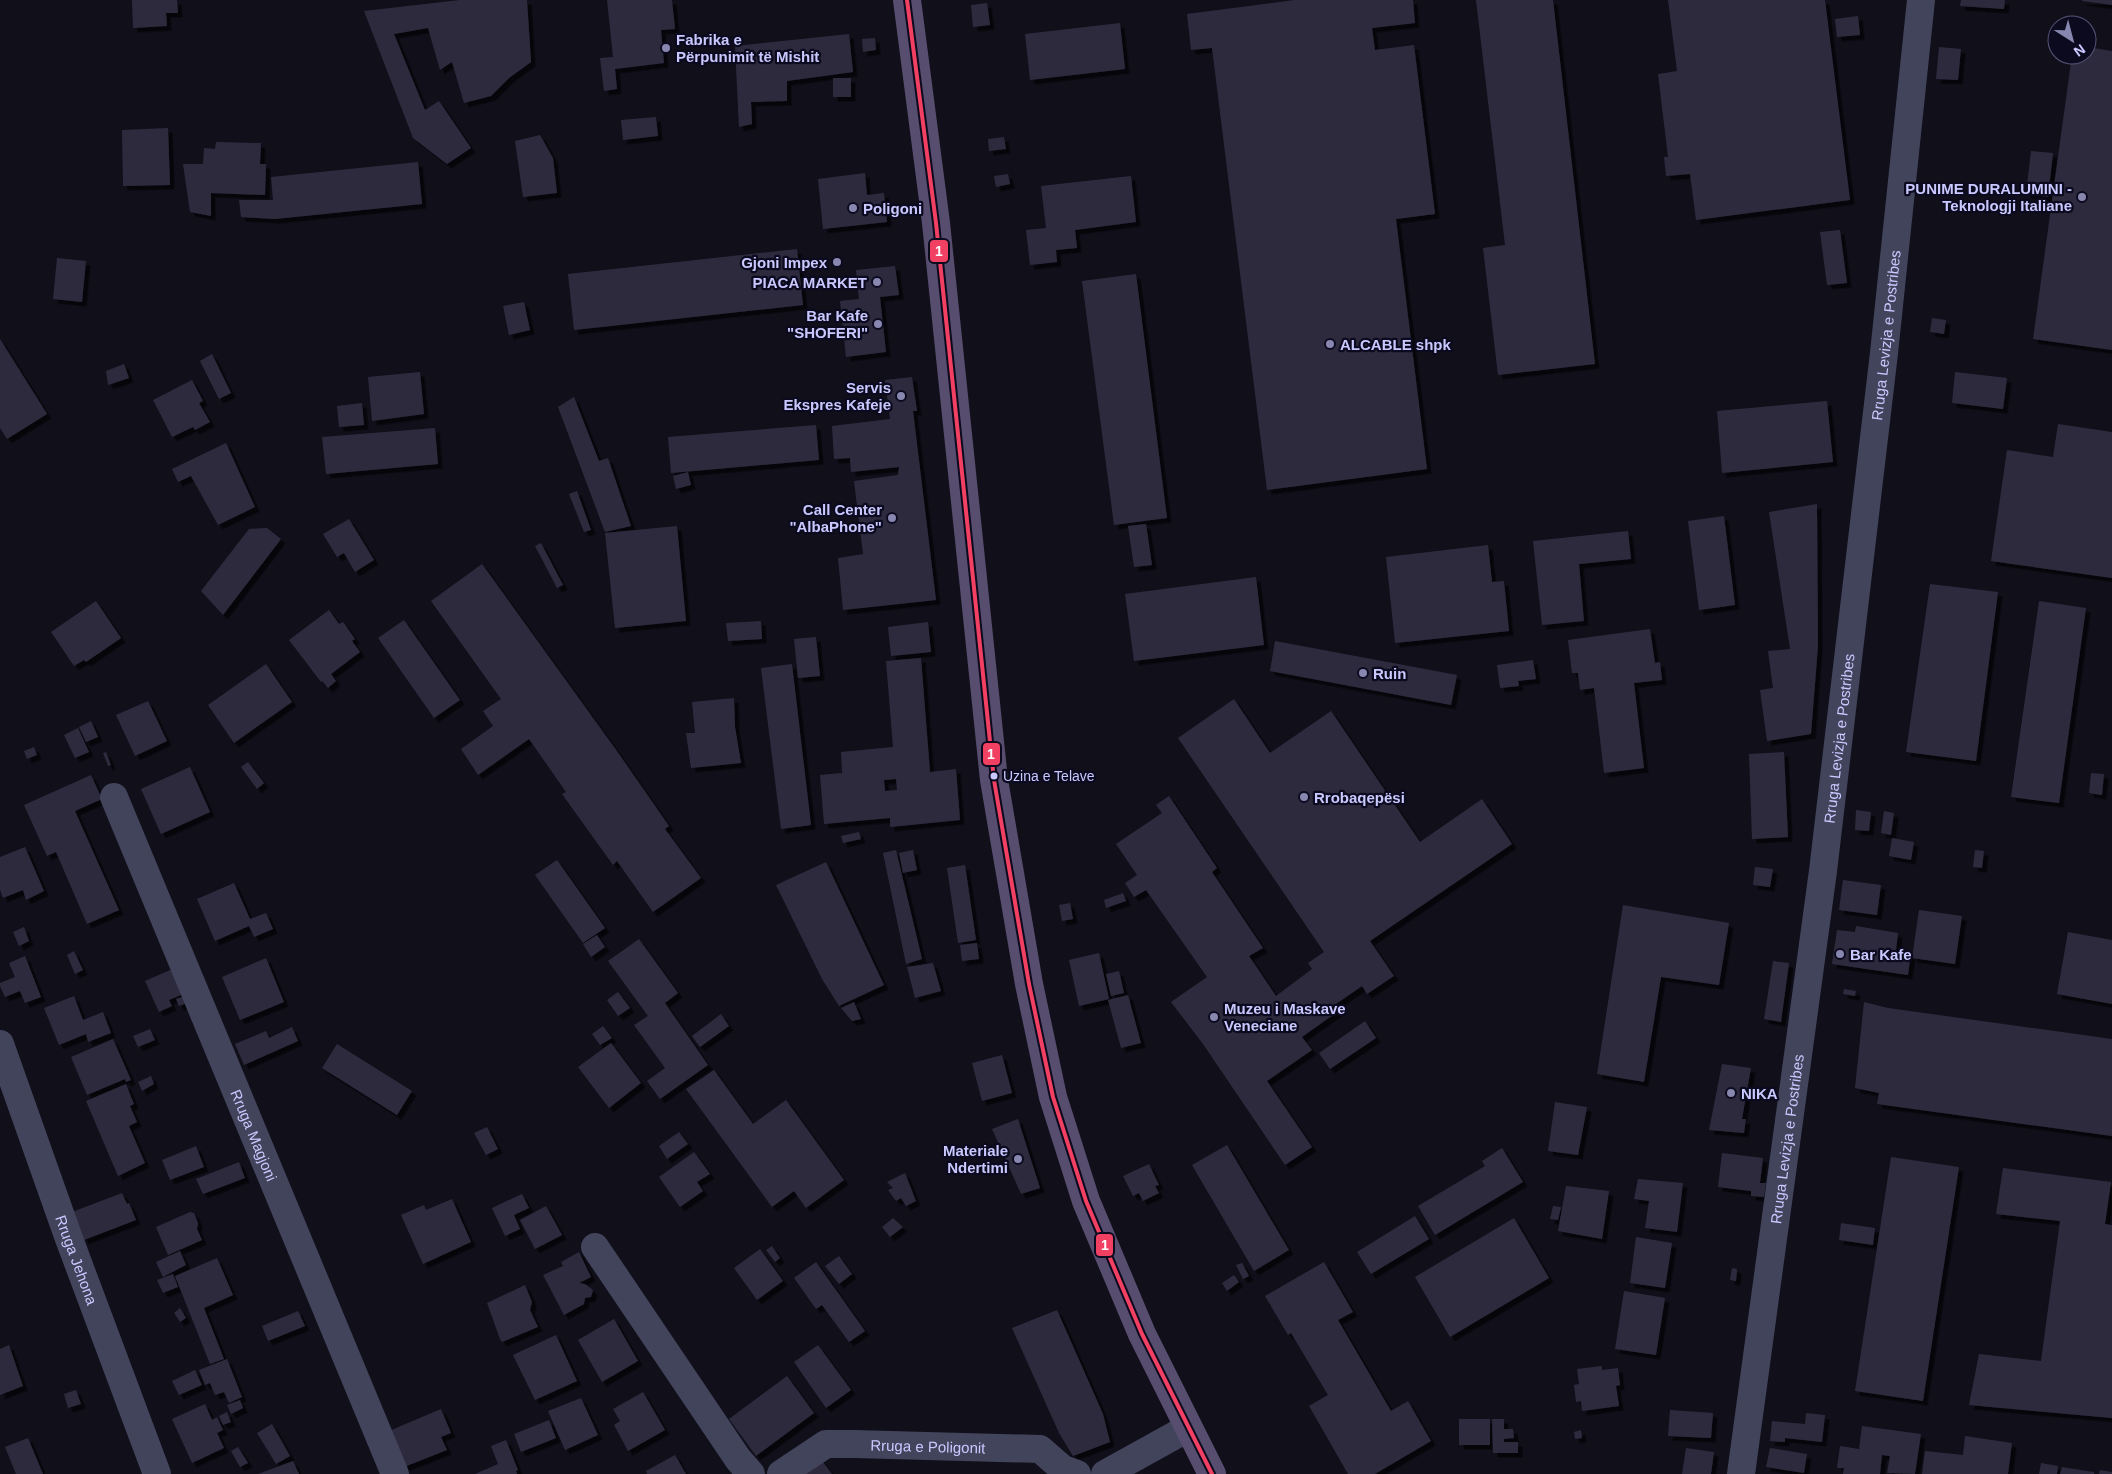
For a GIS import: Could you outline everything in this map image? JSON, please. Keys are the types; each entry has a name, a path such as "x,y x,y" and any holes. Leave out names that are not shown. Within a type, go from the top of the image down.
{"main road":[{"path":"907,0 936,223 994,780 1029,984 1053,1098 1086,1201 1142,1334 1212,1474"}],"street":[{"name":"Rruga Levizja e Postribes","path":"1741,1474 1823,871 1884,353 1921,0"},
{"name":"Rruga Magjoni","path":"114,797 395,1474"},
{"name":"Rruga Jehona","path":"0,1044 68,1236 157,1474"},
{"path":"596,1247 738,1459 751,1474"},
{"path":"1105,1474 1188,1428"},
{"name":"Rruga e Poligonit","path":"781,1474 826,1444 1040,1449 1063,1469 1076,1474"}],"building":[{"path":"132,0 177,0 178,13 166,13 167,26 133,28"},
{"path":"460,0 527,0 531,62 509,78 491,96 464,103 452,62 440,70 428,28 394,34 425,110 439,101 471,148 447,164 413,138 364,11"},
{"path":"607,0 672,0 675,29 661,30 664,63 615,69 617,89 604,91 600,58 613,57"},
{"name":"ALCABLE shpk","path":"1295,0 1413,0 1415,23 1372,28 1375,50 1414,45 1435,214 1396,219 1427,469 1267,490 1212,48 1191,50 1187,14"},
{"path":"1476,0 1553,0 1595,364 1498,375 1483,248 1505,245"},
{"path":"1668,0 1825,0 1850,200 1696,220 1690,174 1666,176 1664,157 1668,157 1658,74 1677,71"},
{"path":"1961,0 2005,0 2004,9 1960,6"},
{"path":"2112,0 2112,5 2082,1"},
{"path":"987,3 990,25 973,27 971,5"},
{"path":"1858,16 1860,35 1837,37 1835,19"},
{"path":"1120,23 1125,69 1030,80 1025,34"},
{"path":"849,34 853,72 787,81 787,101 751,102 752,124 739,127 735,46"},
{"path":"875,38 876,50 863,52 862,39"},
{"path":"1939,47 1961,49 1958,80 1936,79"},
{"name":"PUNIME DURALUMINI - Teknologji Italiane","path":"2097,49 2112,51 2112,350 2033,339 2071,65 2097,65"},
{"path":"833,78 851,78 851,97 833,97"},
{"path":"656,117 658,136 623,140 621,120"},
{"path":"168,128 170,185 123,186 122,130"},
{"path":"540,135 553,158 557,193 523,197 515,141"},
{"path":"1004,137 1006,149 989,151 988,139"},
{"path":"216,142 261,143 260,164 266,164 265,195 211,193 211,216 190,212 183,164 203,164 204,148 215,149"},
{"path":"2031,151 2053,153 2048,197 2026,194"},
{"path":"418,162 422,204 275,219 241,217 239,200 273,200 271,177"},
{"name":"Poligoni","path":"865,173 867,195 884,193 887,222 823,229 818,179"},
{"path":"1008,174 1010,184 996,187 994,176"},
{"path":"1131,176 1136,222 1075,230 1077,248 1056,250 1057,262 1030,265 1026,230 1046,228 1041,186"},
{"path":"1840,230 1847,283 1827,285 1820,232"},
{"path":"797,249 803,305 574,330 568,274"},
{"path":"57,258 86,261 82,302 53,299"},
{"path":"895,266 899,295 880,297 886,352 846,357 840,301 859,299 856,270"},
{"path":"1136,274 1167,518 1114,525 1082,281"},
{"path":"524,302 530,330 509,335 503,306"},
{"path":"1932,318 1946,320 1944,334 1930,332"},
{"path":"0,339 47,414 7,439 0,428"},
{"path":"212,354 231,393 219,399 200,361"},
{"path":"124,364 129,378 108,385 106,371"},
{"path":"420,372 424,414 372,421 368,377"},
{"path":"1955,372 2007,378 2003,409 1952,403"},
{"name":"Call Center \"AlbaPhone\"","path":"912,377 917,411 913,411 936,600 843,610 838,558 863,554 854,481 898,475 899,467 851,472 850,458 834,459 832,426 890,419 885,380"},
{"path":"192,380 203,401 199,403 210,422 195,430 193,427 172,437 153,400"},
{"path":"574,397 599,461 608,458 631,526 605,532 558,407"},
{"path":"1827,401 1833,462 1722,473 1717,411"},
{"path":"362,403 364,425 339,427 337,406"},
{"path":"2058,424 2112,432 2112,578 1991,561 2007,450 2053,457"},
{"path":"816,425 819,460 671,473 668,437"},
{"path":"435,428 438,464 326,474 322,437"},
{"path":"226,443 255,507 218,525 191,476 178,482 172,469"},
{"path":"688,472 691,485 676,489 673,476"},
{"path":"577,491 591,530 584,532 569,494"},
{"path":"1817,504 1818,646 1811,734 1767,741 1760,690 1773,688 1768,651 1790,649 1769,512"},
{"path":"1724,516 1735,605 1699,610 1688,521"},
{"path":"349,519 374,560 355,572 344,553 337,557 323,534"},
{"path":"1146,524 1152,565 1134,567 1128,526"},
{"path":"677,526 686,621 615,628 605,533"},
{"path":"267,528 281,539 223,615 201,591 249,529"},
{"path":"1628,531 1631,559 1579,564 1584,621 1542,625 1533,541"},
{"path":"541,543 563,585 557,588 535,546"},
{"path":"1488,545 1492,582 1504,581 1509,631 1395,643 1386,557"},
{"path":"482,564 619,754 669,826 665,829 701,878 653,912 617,861 613,865 562,794 566,792 529,739 478,775 461,749 493,726 483,711 501,699 431,601"},
{"path":"1256,577 1264,645 1134,661 1125,594"},
{"path":"1930,584 1998,592 1976,761 1906,752"},
{"path":"96,601 121,638 86,662 84,660 74,666 51,632"},
{"path":"2039,601 2086,608 2059,803 2011,797"},
{"path":"329,610 339,624 343,622 355,639 352,641 360,652 331,674 336,681 328,688 321,682 289,640"},
{"path":"404,620 460,700 434,718 378,638"},
{"path":"761,621 762,639 728,641 726,623"},
{"path":"928,622 931,652 891,656 888,627"},
{"path":"1650,629 1655,663 1660,662 1662,680 1634,683 1644,768 1604,773 1594,688 1580,690 1578,673 1572,673 1568,640"},
{"path":"816,637 820,676 798,678 794,639"},
{"name":"Ruin","path":"1275,641 1457,675 1451,705 1270,671"},
{"path":"921,658 930,772 956,769 960,820 890,827 890,818 824,824 820,775 842,773 841,752 893,747 886,661","holes":["896,779 897,790 885,791 884,780"]},
{"path":"1533,660 1536,679 1518,681 1519,686 1500,688 1497,665"},
{"path":"266,664 292,702 234,743 208,705"},
{"path":"792,664 811,825 781,829 761,668"},
{"path":"734,698 735,727 741,763 691,768 686,733 695,733 692,702"},
{"path":"1234,699 1270,753 1331,711 1420,842 1482,799 1512,844 1370,941 1394,976 1367,994 1362,986 1336,1004 1340,1010 1302,1037 1312,1050 1267,1081 1312,1147 1285,1165 1203,1044 1171,1002 1207,977 1146,890 1134,897 1125,883 1137,875 1116,844 1162,813 1156,805 1169,796 1217,868 1212,872 1263,948 1249,956 1276,996 1312,969 1308,963 1324,952 1178,738"},
{"path":"148,701 167,741 135,756 116,715"},
{"path":"91,721 98,737 86,742 79,727"},
{"path":"78,728 89,752 75,758 64,735"},
{"path":"34,747 37,755 27,759 24,751"},
{"path":"106,752 111,765 108,766 103,753"},
{"path":"1784,752 1788,837 1752,839 1749,754"},
{"path":"248,762 264,783 257,789 241,767"},
{"path":"190,767 210,812 161,834 141,789"},
{"path":"2091,773 2104,774 2102,795 2089,793"},
{"path":"91,775 102,799 75,811 119,910 87,924 56,852 47,856 24,805"},
{"path":"1856,810 1871,812 1869,831 1855,830"},
{"path":"1884,811 1894,813 1891,835 1881,833"},
{"path":"859,832 861,839 843,843 841,836"},
{"path":"1892,838 1914,842 1911,860 1889,856"},
{"path":"25,847 44,891 26,900 23,890 3,898 0,890 0,857"},
{"path":"896,850 922,959 906,964 883,853"},
{"path":"913,850 917,870 903,873 899,853"},
{"path":"1975,850 1984,851 1982,868 1973,867"},
{"path":"557,860 605,928 583,943 535,875"},
{"path":"826,862 884,985 839,1006 822,979 776,885"},
{"path":"965,865 976,940 958,943 947,868"},
{"path":"1755,867 1773,869 1770,887 1753,885"},
{"path":"1843,880 1881,885 1877,915 1839,910"},
{"path":"234,883 250,919 266,913 273,929 254,937 249,926 215,941 197,899"},
{"path":"1123,893 1126,901 1106,908 1104,900"},
{"path":"1070,903 1073,919 1062,921 1059,905"},
{"path":"1623,905 1729,923 1719,985 1661,977 1644,1082 1597,1074"},
{"path":"1919,910 1962,916 1955,964 1912,958"},
{"path":"1856,926 1898,933 1896,950 1911,952 1908,975 1832,964 1837,930 1855,932"},
{"path":"24,927 29,941 19,946 13,932"},
{"path":"2068,932 2112,940 2112,1004 2057,994"},
{"path":"597,935 605,947 591,957 583,944"},
{"path":"639,939 678,993 665,1003 708,1065 660,1099 647,1081 665,1068 634,1025 648,1016 608,961"},
{"path":"977,943 979,959 962,961 960,945"},
{"path":"74,951 83,970 75,974 67,955"},
{"path":"1099,953 1109,999 1079,1006 1069,960"},
{"path":"25,956 41,997 25,1003 20,991 5,997 0,983 15,977 9,963"},
{"path":"266,958 284,1002 240,1020 222,977"},
{"path":"1773,961 1789,963 1781,1022 1764,1019"},
{"path":"933,963 941,991 915,998 907,967"},
{"path":"177,967 188,992 169,1000 172,1006 159,1012 145,981"},
{"path":"1119,971 1124,993 1111,996 1106,974"},
{"path":"1844,989 1856,991 1855,996 1843,994"},
{"path":"618,992 630,1008 618,1016 607,1000"},
{"path":"191,994 193,1001 179,1006 176,999"},
{"path":"1128,995 1141,1043 1121,1048 1108,1000"},
{"path":"74,996 83,1020 103,1012 111,1033 88,1042 86,1034 59,1045 44,1008"},
{"path":"854,1002 861,1019 852,1021 841,1008"},
{"path":"1864,1002 1888,1008 2112,1039 2112,1136 1877,1104 1879,1093 1855,1088"},
{"path":"721,1014 729,1026 700,1047 692,1036"},
{"path":"1365,1021 1376,1038 1330,1069 1319,1053"},
{"path":"603,1026 612,1038 600,1045 592,1034"},
{"path":"292,1027 298,1041 244,1065 235,1044 266,1031 269,1038"},
{"path":"150,1029 155,1040 138,1047 133,1036"},
{"path":"113,1039 131,1080 126,1082 125,1079 87,1095 71,1057"},
{"path":"611,1043 641,1083 609,1108 578,1067"},
{"path":"337,1044 412,1091 397,1115 322,1068"},
{"path":"1002,1055 1012,1093 982,1101 972,1063"},
{"name":"NIKA","path":"1722,1064 1751,1068 1742,1119 1746,1119 1744,1133 1709,1130"},
{"path":"714,1070 753,1124 786,1100 844,1180 806,1208 794,1191 772,1207 686,1089"},
{"path":"151,1076 154,1084 142,1091 138,1082"},
{"path":"126,1084 134,1104 130,1106 137,1122 129,1126 145,1163 118,1176 86,1101"},
{"path":"1555,1102 1587,1107 1578,1155 1548,1151"},
{"name":"Materiale Ndertimi","path":"1018,1119 1040,1188 1021,1194 992,1129"},
{"path":"487,1127 498,1149 486,1155 474,1133"},
{"path":"679,1132 688,1144 667,1159 659,1146"},
{"path":"1227,1145 1289,1250 1254,1271 1192,1165"},
{"path":"196,1146 204,1167 170,1180 162,1160"},
{"path":"1502,1148 1523,1182 1435,1235 1418,1206 1485,1166 1482,1161"},
{"path":"694,1152 710,1174 697,1182 703,1191 680,1207 659,1177"},
{"path":"1722,1153 1763,1158 1760,1183 1766,1183 1764,1197 1751,1196 1751,1191 1718,1187"},
{"path":"1891,1157 1959,1167 1923,1401 1855,1391"},
{"path":"239,1162 245,1178 203,1194 196,1179"},
{"path":"1149,1164 1159,1185 1155,1186 1159,1193 1143,1201 1139,1193 1133,1196 1123,1176"},
{"path":"2003,1168 2111,1182 2105,1224 2112,1225 2112,1418 1969,1405 1979,1354 2041,1361 2060,1221 1996,1214"},
{"path":"905,1173 916,1201 906,1206 901,1198 896,1201 888,1190 893,1188 887,1182"},
{"path":"1638,1179 1683,1183 1677,1232 1645,1228 1649,1201 1634,1199"},
{"path":"1566,1186 1609,1191 1602,1239 1558,1231"},
{"path":"122,1193 127,1204 129,1203 136,1220 84,1240 72,1212"},
{"path":"522,1194 529,1208 514,1215 520,1229 505,1236 492,1208"},
{"path":"452,1199 471,1242 423,1264 401,1215 424,1205 426,1210"},
{"path":"546,1206 562,1235 535,1249 520,1220"},
{"path":"1553,1206 1561,1207 1558,1220 1550,1219"},
{"path":"190,1212 194,1213 198,1223 197,1229 202,1240 168,1255 156,1227"},
{"path":"1415,1216 1429,1239 1371,1274 1357,1252"},
{"path":"893,1218 903,1227 890,1237 882,1227"},
{"path":"1514,1218 1549,1278 1450,1337 1415,1277"},
{"path":"1841,1223 1875,1228 1873,1245 1839,1240"},
{"path":"1636,1237 1672,1243 1665,1288 1630,1283"},
{"path":"772,1246 780,1258 775,1262 766,1250"},
{"path":"760,1249 783,1281 757,1300 734,1268"},
{"path":"180,1251 186,1265 163,1277 156,1262"},
{"path":"579,1252 591,1277 579,1283 585,1284 593,1290 591,1297 585,1298 584,1304 564,1315 543,1275 563,1266 561,1262"},
{"path":"839,1256 852,1274 839,1284 825,1266"},
{"path":"217,1258 233,1295 204,1308 224,1359 210,1364 175,1276"},
{"path":"816,1262 865,1331 849,1342 822,1305 816,1309 794,1278"},
{"path":"1324,1262 1353,1312 1338,1320 1391,1411 1408,1401 1431,1441 1375,1474 1348,1474 1309,1406 1328,1395 1291,1333 1288,1335 1265,1296"},
{"path":"1242,1263 1249,1276 1243,1279 1236,1265"},
{"path":"1732,1268 1737,1269 1736,1281 1730,1280"},
{"path":"173,1274 178,1287 163,1293 157,1280"},
{"path":"1234,1275 1239,1282 1227,1291 1222,1283"},
{"path":"525,1285 532,1302 530,1310 538,1327 502,1342 487,1303"},
{"path":"1624,1291 1665,1298 1656,1355 1615,1349"},
{"path":"180,1308 186,1318 180,1322 174,1313"},
{"path":"1057,1310 1103,1414 1110,1442 1073,1456 1059,1433 1012,1328"},
{"path":"298,1311 305,1326 268,1341 262,1326"},
{"path":"614,1319 638,1361 602,1382 578,1340"},
{"path":"556,1335 577,1381 535,1400 513,1355"},
{"path":"9,1345 23,1386 0,1395 0,1349"},
{"path":"818,1345 851,1390 826,1408 794,1362"},
{"path":"227,1359 242,1397 229,1403 224,1392 215,1395 210,1383 205,1385 199,1370"},
{"path":"1602,1366 1602,1370 1618,1368 1620,1385 1616,1386 1619,1406 1582,1411 1581,1401 1576,1402 1574,1385 1579,1384 1577,1369"},
{"path":"195,1370 202,1385 179,1395 172,1381"},
{"path":"787,1376 814,1413 756,1456 729,1419"},
{"path":"76,1390 81,1404 68,1408 64,1394"},
{"path":"643,1392 665,1430 628,1451 614,1425 620,1421 613,1409"},
{"path":"581,1398 598,1435 565,1450 548,1411"},
{"path":"240,1400 243,1408 231,1414 227,1405"},
{"path":"205,1404 212,1420 217,1417 223,1430 217,1433 224,1448 192,1463 172,1419"},
{"path":"441,1409 451,1433 441,1437 447,1450 404,1467 389,1431"},
{"path":"1670,1410 1713,1413 1711,1438 1668,1436"},
{"path":"227,1412 231,1422 223,1425 219,1416"},
{"path":"1806,1413 1825,1415 1822,1442 1785,1438 1785,1442 1770,1441 1772,1421 1805,1424"},
{"path":"1459,1419 1490,1419 1490,1445 1459,1445"},
{"path":"1492,1419 1504,1419 1504,1429 1513,1429 1514,1438 1504,1439 1504,1442 1518,1442 1518,1453 1493,1453"},
{"path":"549,1420 556,1438 521,1452 514,1434"},
{"path":"272,1424 290,1456 276,1464 257,1433"},
{"path":"1862,1426 1921,1434 1915,1474 1887,1473 1890,1456 1882,1455 1880,1474 1843,1474 1844,1468 1837,1468 1840,1446 1859,1449"},
{"path":"1581,1430 1582,1438 1575,1439 1574,1432"},
{"path":"1965,1436 2012,1443 2008,1474 1922,1474 1925,1451 1963,1455"},
{"path":"28,1438 43,1474 16,1474 5,1447"},
{"path":"506,1440 518,1470 516,1471 517,1474 475,1474 498,1464 491,1446"},
{"path":"238,1447 248,1463 240,1467 231,1451"},
{"path":"1686,1448 1714,1452 1711,1474 1682,1474"},
{"path":"1770,1448 1807,1454 1804,1473 1766,1467"},
{"path":"675,1455 686,1474 647,1474 646,1471"},
{"path":"820,1458 832,1474 797,1474"},
{"path":"293,1461 299,1474 258,1474"},
{"path":"2041,1463 2058,1466 2057,1474 2039,1474"},
{"path":"2062,1467 2094,1472 2094,1474 2060,1474"},
{"path":"2100,1470 2112,1472 2112,1474 2099,1474"}],"transit line":[{"name":"1","path":"907,0 936,223 994,780 1029,984 1053,1097 1086,1201 1142,1334 1212,1474"}],"place":[{"name":"Fabrika e Përpunimit të Mishit","path":"666,48"},
{"name":"PUNIME DURALUMINI - Teknologji Italiane","path":"2082,197"},
{"name":"Poligoni","path":"853,208"},
{"name":"Gjoni Impex","path":"837,262"},
{"name":"PIACA MARKET","path":"877,282"},
{"name":"Bar Kafe \"SHOFERI\"","path":"878,324"},
{"name":"ALCABLE shpk","path":"1330,344"},
{"name":"Servis Ekspres Kafeje","path":"901,396"},
{"name":"Call Center \"AlbaPhone\"","path":"892,518"},
{"name":"Ruin","path":"1363,673"},
{"name":"Uzina e Telave","path":"994,776"},
{"name":"Rrobaqepësi","path":"1304,797"},
{"name":"Bar Kafe","path":"1840,954"},
{"name":"Muzeu i Maskave Veneciane","path":"1214,1017"},
{"name":"NIKA","path":"1731,1093"},
{"name":"Materiale Ndertimi","path":"1018,1159"}]}
